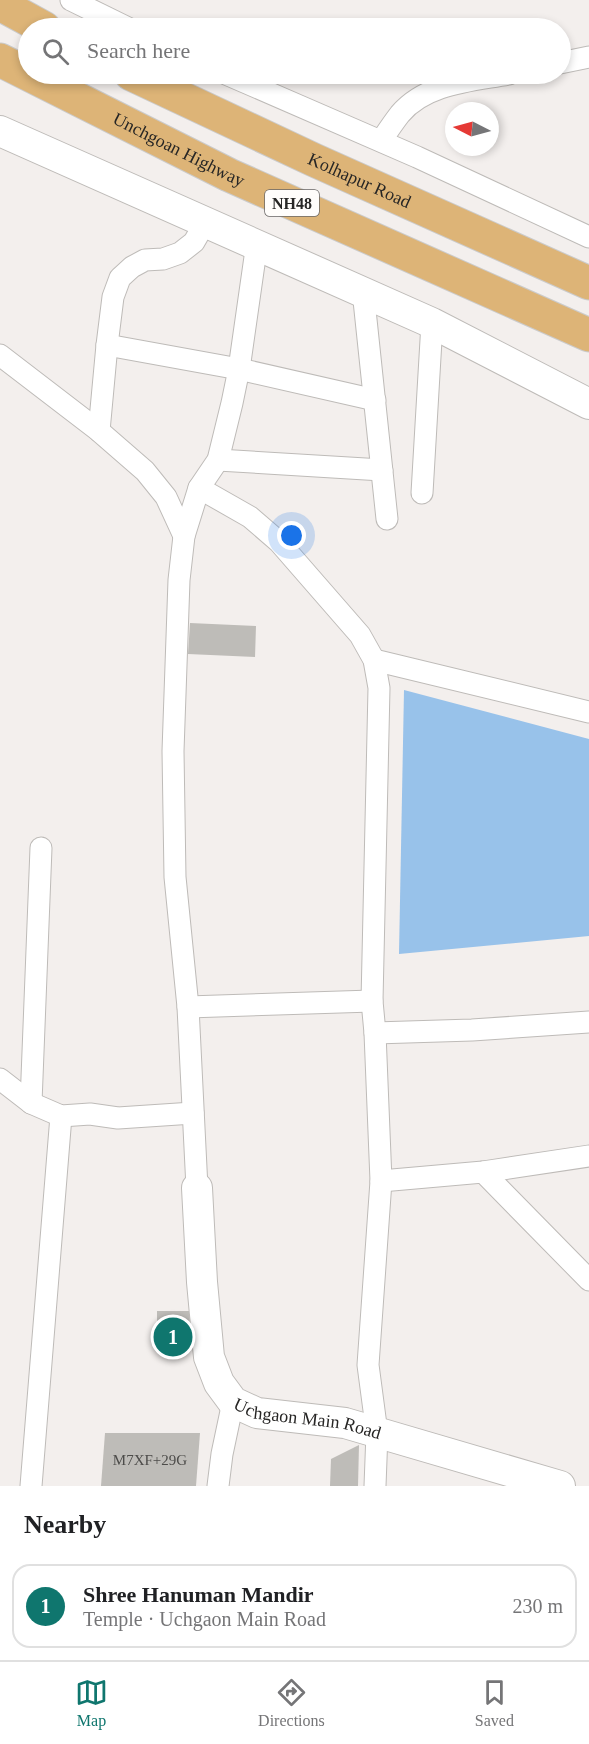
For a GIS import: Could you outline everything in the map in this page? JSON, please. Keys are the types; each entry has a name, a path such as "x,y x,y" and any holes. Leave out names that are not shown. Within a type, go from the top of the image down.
{"highway":[{"path":"0,4 26,18"},
{"name":"Unchgoan Highway","path":"0,60 18,69"},
{"name":"Unchgoan Highway","path":"48,84 229,175 589,335"},
{"name":"Kolhapur Road","path":"152,84 314,160 589,283"}],"street":[{"path":"71,0 108,18"},
{"path":"571,61 589,57"},
{"path":"249,84 381,141 589,237"},
{"path":"381,141 401,113 421,96 456,84"},
{"path":"0,130 432,323 589,404"},
{"path":"99,431 113,297 120,278 132,267 145,260 163,259 180,253 194,242 206,221"},
{"path":"196,1188 188,1007 175,877 172,751 178,580 184,536 199,488 218,460 239,369 257,243"},
{"path":"363,291 387,519"},
{"path":"422,493 432,323"},
{"path":"107,345 239,369 375,400"},
{"path":"0,355 99,431 145,471 166,497 184,536"},
{"path":"218,460 382,470"},
{"path":"199,488 250,517 279,542 360,635 375,660 379,688 372,1001 381,1181 368,1365 377,1434 375,1486"},
{"path":"375,660 589,712"},
{"path":"31,1103 41,848"},
{"path":"188,1007 372,1001"},
{"path":"375,1033 472,1030 589,1022"},
{"path":"0,1079 31,1103 61,1116 90,1114 118,1118 193,1113"},
{"path":"31,1486 61,1116"},
{"path":"381,1181 483,1172 589,1156"},
{"path":"483,1172 589,1280"},
{"name":"Uchgaon Main Road","path":"196,1188 209,1357 219,1383 233,1402 258,1413 345,1423 560,1486"},
{"path":"218,1486 233,1402"}],"water":[{"path":"404,690 589,739 589,936 399,954"}],"building":[{"path":"190,623 256,626 255,657 188,654"},
{"path":"157,1311 190,1311 188,1347 157,1346"},
{"path":"105,1433 200,1433 196,1486 101,1486"},
{"path":"359,1445 358,1486 330,1486 331,1459"}],"place":[{"name":"Shree Hanuman Mandir","path":"173,1337"}]}
